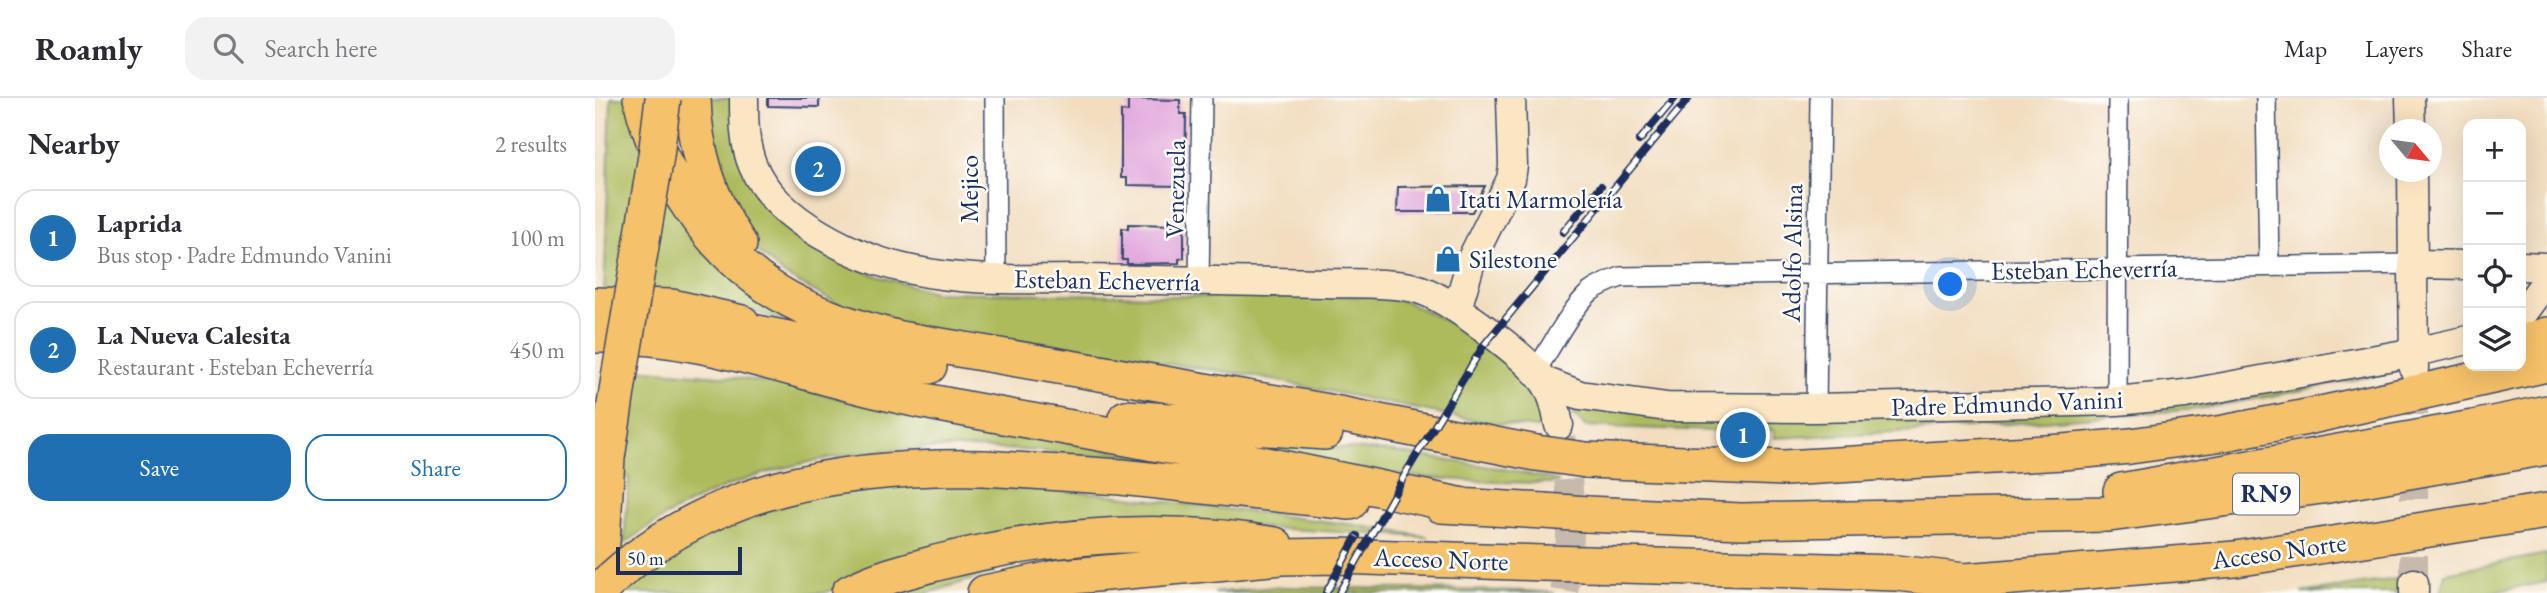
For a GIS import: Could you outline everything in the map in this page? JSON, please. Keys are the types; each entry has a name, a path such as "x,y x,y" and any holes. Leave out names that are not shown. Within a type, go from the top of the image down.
{"highway":[{"path":"641,98 654,139 671,178 684,199 720,243 775,291 835,320 874,332 1586,460 1784,468 2063,452 2224,433 2547,364"},
{"path":"598,593 607,458 607,367 656,156 663,98"},
{"path":"693,98 693,119 702,163 713,196 733,234 775,291"},
{"path":"595,305 647,306 700,312 788,339"},
{"path":"595,319 639,318 698,322 909,364 1043,379 1148,383"},
{"path":"595,335 704,345 914,399 1156,443 1465,506"},
{"path":"2526,341 2547,335"},
{"path":"607,367 635,358 817,376"},
{"path":"2368,402 2463,363"},
{"path":"993,413 1080,415 1329,432 1422,432"},
{"path":"1983,515 2547,413"},
{"name":"Acceso Norte","path":"1465,506 1741,521 2109,514 2322,486 2547,447"},
{"path":"598,593 611,578 650,548 738,500 828,477 889,470 985,468 1121,477 1327,501 1465,506"},
{"name":"Acceso Norte","path":"1338,556 1897,573 1965,581 2235,559 2547,511"},
{"path":"849,593 906,571 976,553 1080,536 1166,533 1235,538 1338,556"},
{"path":"985,593 1062,577 1282,557 1338,556"},
{"path":"1098,593 1194,577 1282,557"},
{"path":"1915,593 1965,581"}],"street":[{"name":"Esteban Echeverría","path":"744,98 749,157 764,187 800,221 887,263 938,275 996,279 1391,285 1424,291 1457,309 1540,376 1576,309 1590,292 1621,278 2118,268 2463,265"},
{"name":"Mejico","path":"995,98 996,279"},
{"name":"Venezuela","path":"1199,280 1202,98"},
{"path":"1457,309 1472,258 1511,179 1511,98"},
{"name":"Adolfo Alsina","path":"1816,408 1820,98"},
{"path":"2117,401 2118,98"},
{"path":"2266,98 2269,266"},
{"path":"2410,98 2411,119"},
{"path":"2412,182 2415,360"},
{"path":"2526,266 2547,267"},
{"path":"2526,308 2547,280"},
{"name":"Padre Edmundo Vanini","path":"1540,376 1580,395 1667,407 1816,408 2117,401 2185,394 2415,360 2463,342"},
{"path":"1540,376 1553,399 1559,425"}],"green space":[{"path":"611,98 630,98 644,149 827,333 728,304 604,296"},
{"path":"703,98 738,98 792,229 819,252 877,276 933,292 1227,297 1375,296 1407,302 1446,321 1502,361 1523,382 1545,418 1545,429 1477,421 1248,375 906,327 849,310 784,275 749,243 727,211"},
{"path":"2397,362 2396,371 2197,409 1914,431 1775,438 1774,430 1715,431 1585,426 1574,415 1574,406 1846,417"},
{"path":"635,369 771,383 1246,476 1087,455 1006,449 925,449 845,456 767,473 693,501 624,544 629,477 620,476"},
{"path":"1199,437 1394,452 1504,469 1557,480 1558,483 1462,480 1390,473 1324,463"},
{"path":"928,482 1095,493 1355,525 1428,537 1233,526 871,572 825,593 620,593 665,557 727,523 811,496"},
{"path":"2547,554 2547,582 2485,593 2440,593 2445,573"},
{"path":"994,566 995,572 928,593 891,593"},
{"path":"2404,578 2405,593 2301,593"},
{"path":"1274,587 1527,591 1555,593 1214,593"}],"building":[{"path":"768,98 819,98 819,107 768,106"},
{"path":"1128,99 1180,100 1180,114 1186,114 1185,179 1179,179 1179,186 1127,185 1127,178 1121,178 1121,111 1128,112"},
{"name":"Itati Marmolería","path":"1485,186 1472,212 1397,212 1398,187"},
{"path":"1128,224 1179,225 1178,229 1184,229 1184,258 1179,259 1179,263 1127,264 1127,260 1122,260 1122,228 1128,229"}],"tunnel":[{"path":"2414,372 2414,583"},
{"path":"1562,438 1570,515 1564,593"}],"railway":[{"path":"1639,141 1675,98"},
{"path":"1339,593 1407,471 1484,345 1689,98"},
{"path":"1563,232 1601,186"},
{"path":"1326,593 1357,536"}],"place":[{"name":"La Nueva Calesita","path":"818,169"},
{"name":"Itati Marmolería","path":"1438,199"},
{"name":"Silestone","path":"1448,259"},
{"name":"Laprida","path":"1743,435"}]}
